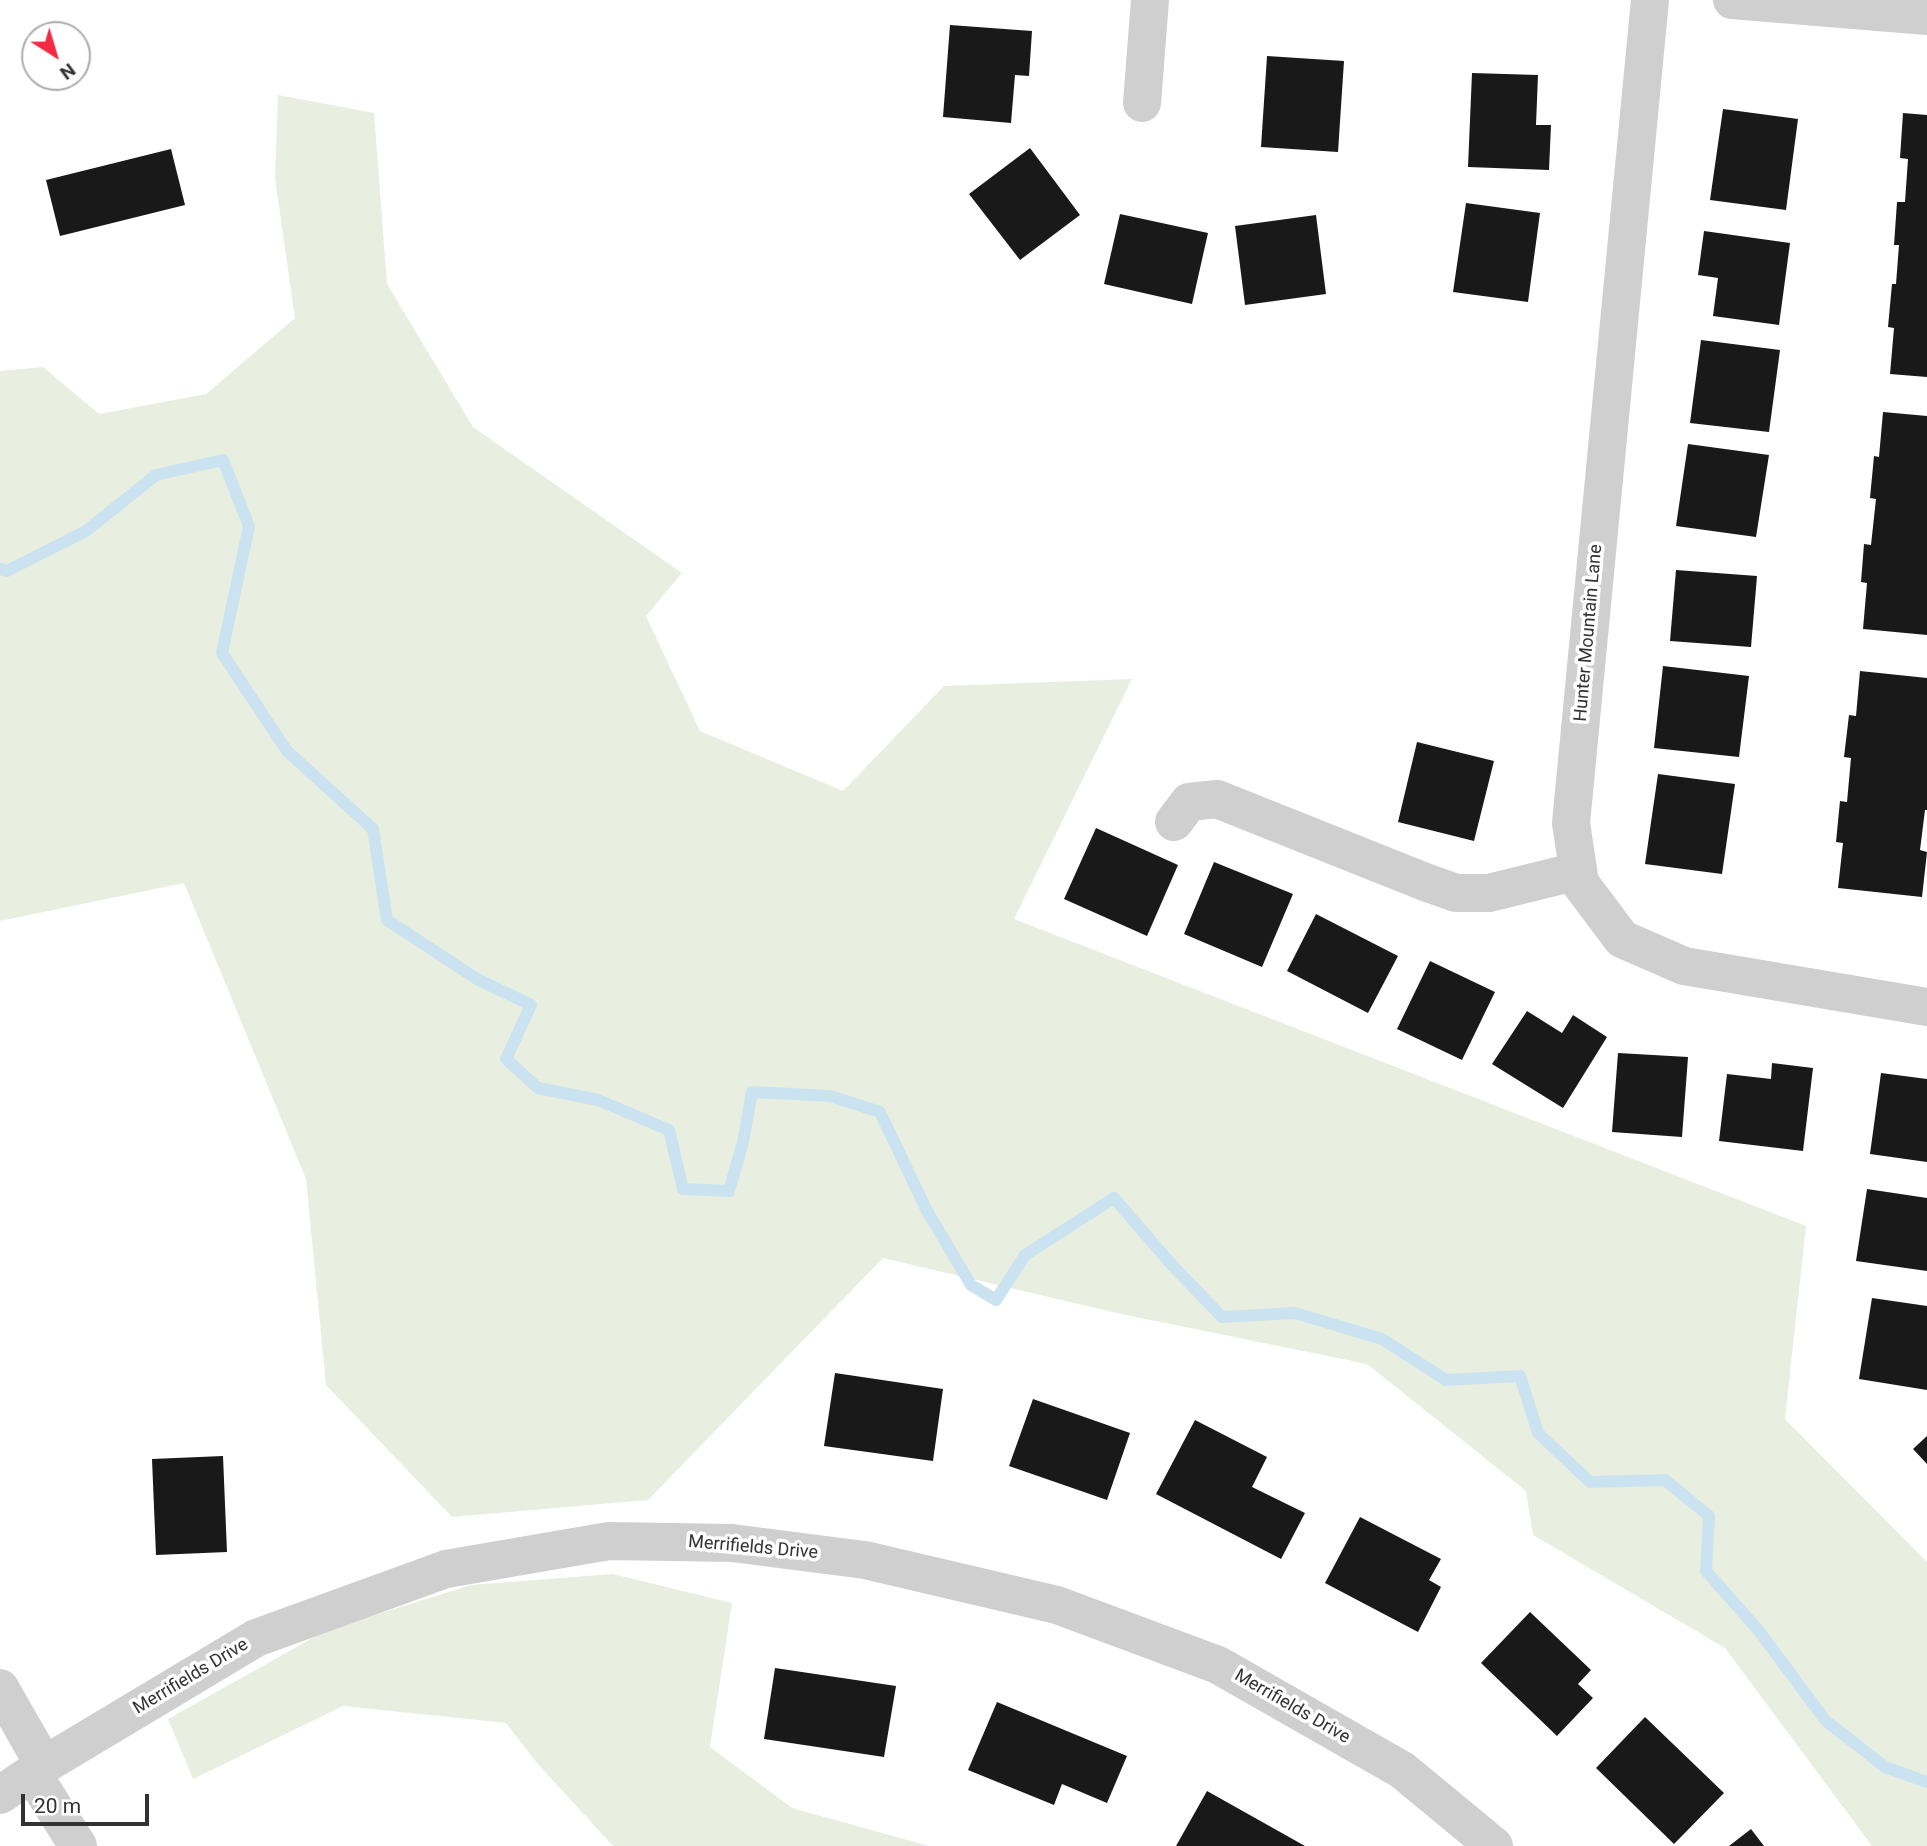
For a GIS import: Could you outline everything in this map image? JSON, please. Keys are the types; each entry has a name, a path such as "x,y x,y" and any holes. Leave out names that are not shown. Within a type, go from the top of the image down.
{"street":[{"path":"1142,103 1150,0"},
{"name":"Hunter Mountain Lane","path":"1650,0 1571,823 1580,883 1622,939 1684,966 1927,1007"},
{"path":"1732,0 1927,16"},
{"path":"1174,822 1189,802 1217,799 1456,892 1489,893 1578,872"},
{"name":"Merrifields Drive","path":"0,1795 38,1769 256,1638 446,1569 609,1541 732,1543 865,1560 1056,1605 1218,1665 1402,1770 1494,1846"},
{"path":"0,1688 78,1846"}],"green space":[{"path":"278,95 374,113 387,284 473,427 682,573 646,616 700,731 843,791 944,686 1132,679 1014,919 1806,1226 1785,1419 1927,1562 1927,1846 1872,1846 1725,1648 1533,1535 1526,1491 1367,1364 1121,1314 883,1258 648,1500 452,1517 326,1385 306,1179 184,883 0,921 0,371 43,367 99,414 206,394 295,318 275,178"},
{"path":"613,1574 732,1603 710,1747 792,1808 929,1846 613,1846 537,1763 506,1723 343,1706 193,1779 168,1719 327,1630 471,1585"}],"building":[{"path":"950,25 1032,31 1029,76 1015,75 1011,123 943,117"},
{"path":"1267,56 1344,61 1338,152 1261,147"},
{"path":"1472,73 1538,75 1536,125 1551,125 1549,170 1468,167"},
{"path":"1723,109 1798,119 1786,210 1710,200"},
{"path":"1903,113 1927,115 1927,377 1890,374 1894,328 1888,327 1892,284 1896,284 1899,245 1894,245 1897,202 1905,202 1908,159 1900,158"},
{"path":"1030,148 1080,215 1020,260 969,194"},
{"path":"171,149 185,205 60,236 46,180"},
{"path":"1466,203 1540,213 1528,302 1453,292"},
{"path":"1120,214 1208,233 1192,304 1104,284"},
{"path":"1316,215 1326,294 1245,305 1235,226"},
{"path":"1704,231 1790,243 1779,325 1713,316 1718,278 1698,275"},
{"path":"1701,340 1780,350 1769,432 1690,423"},
{"path":"1883,412 1927,416 1927,635 1863,629 1867,583 1861,582 1864,544 1871,545 1876,499 1870,498 1874,456 1879,457"},
{"path":"1688,444 1769,455 1756,537 1676,526"},
{"path":"1676,570 1757,576 1751,647 1670,641"},
{"path":"1663,666 1749,676 1739,757 1654,748"},
{"path":"1860,671 1927,678 1927,810 1920,850 1927,852 1922,897 1838,888 1843,843 1836,842 1840,801 1847,802 1851,758 1844,757 1849,715 1856,716"},
{"path":"1417,742 1494,761 1474,841 1398,822"},
{"path":"1658,774 1735,784 1722,874 1645,864"},
{"path":"1096,828 1178,865 1147,936 1064,899"},
{"path":"1214,862 1293,894 1262,967 1184,934"},
{"path":"1316,914 1398,956 1368,1013 1287,971"},
{"path":"1430,961 1495,992 1462,1060 1397,1029"},
{"path":"1527,1011 1562,1033 1573,1015 1607,1037 1563,1108 1492,1064"},
{"path":"1618,1053 1688,1057 1682,1137 1612,1132"},
{"path":"1772,1063 1813,1068 1803,1151 1719,1141 1727,1074 1771,1079"},
{"path":"1881,1073 1927,1079 1927,1162 1870,1154"},
{"path":"1867,1189 1927,1198 1927,1271 1856,1261"},
{"path":"1872,1298 1927,1306 1927,1390 1859,1379"},
{"path":"835,1373 943,1389 933,1461 824,1446"},
{"path":"1033,1399 1130,1433 1107,1500 1009,1466"},
{"path":"1195,1420 1267,1457 1252,1487 1305,1513 1281,1559 1156,1494"},
{"path":"1927,1436 1927,1464 1913,1449"},
{"path":"223,1456 227,1552 156,1555 152,1459"},
{"path":"1360,1517 1441,1559 1429,1580 1441,1587 1418,1632 1325,1583"},
{"path":"1530,1612 1591,1670 1578,1684 1593,1698 1557,1736 1481,1663"},
{"path":"775,1668 896,1686 884,1757 764,1739"},
{"path":"997,1702 1127,1756 1107,1803 1062,1784 1054,1805 968,1770"},
{"path":"1645,1717 1724,1793 1674,1844 1596,1768"},
{"path":"1207,1791 1305,1846 1176,1846"},
{"path":"1751,1829 1764,1846 1729,1846"}],"waterway":[{"path":"0,569 7,571 86,531 156,475 223,460 249,526 222,653 287,751 373,829 387,920 477,979 531,1005 506,1059 538,1088 598,1100 669,1130 683,1189 729,1191 743,1142 752,1092 830,1096 880,1112 926,1209 971,1285 996,1300 1025,1255 1114,1198 1222,1317 1295,1313 1382,1339 1446,1380 1520,1376 1538,1433 1590,1482 1665,1480 1709,1516 1706,1571 1759,1631 1825,1720 1885,1767 1927,1782"}]}
